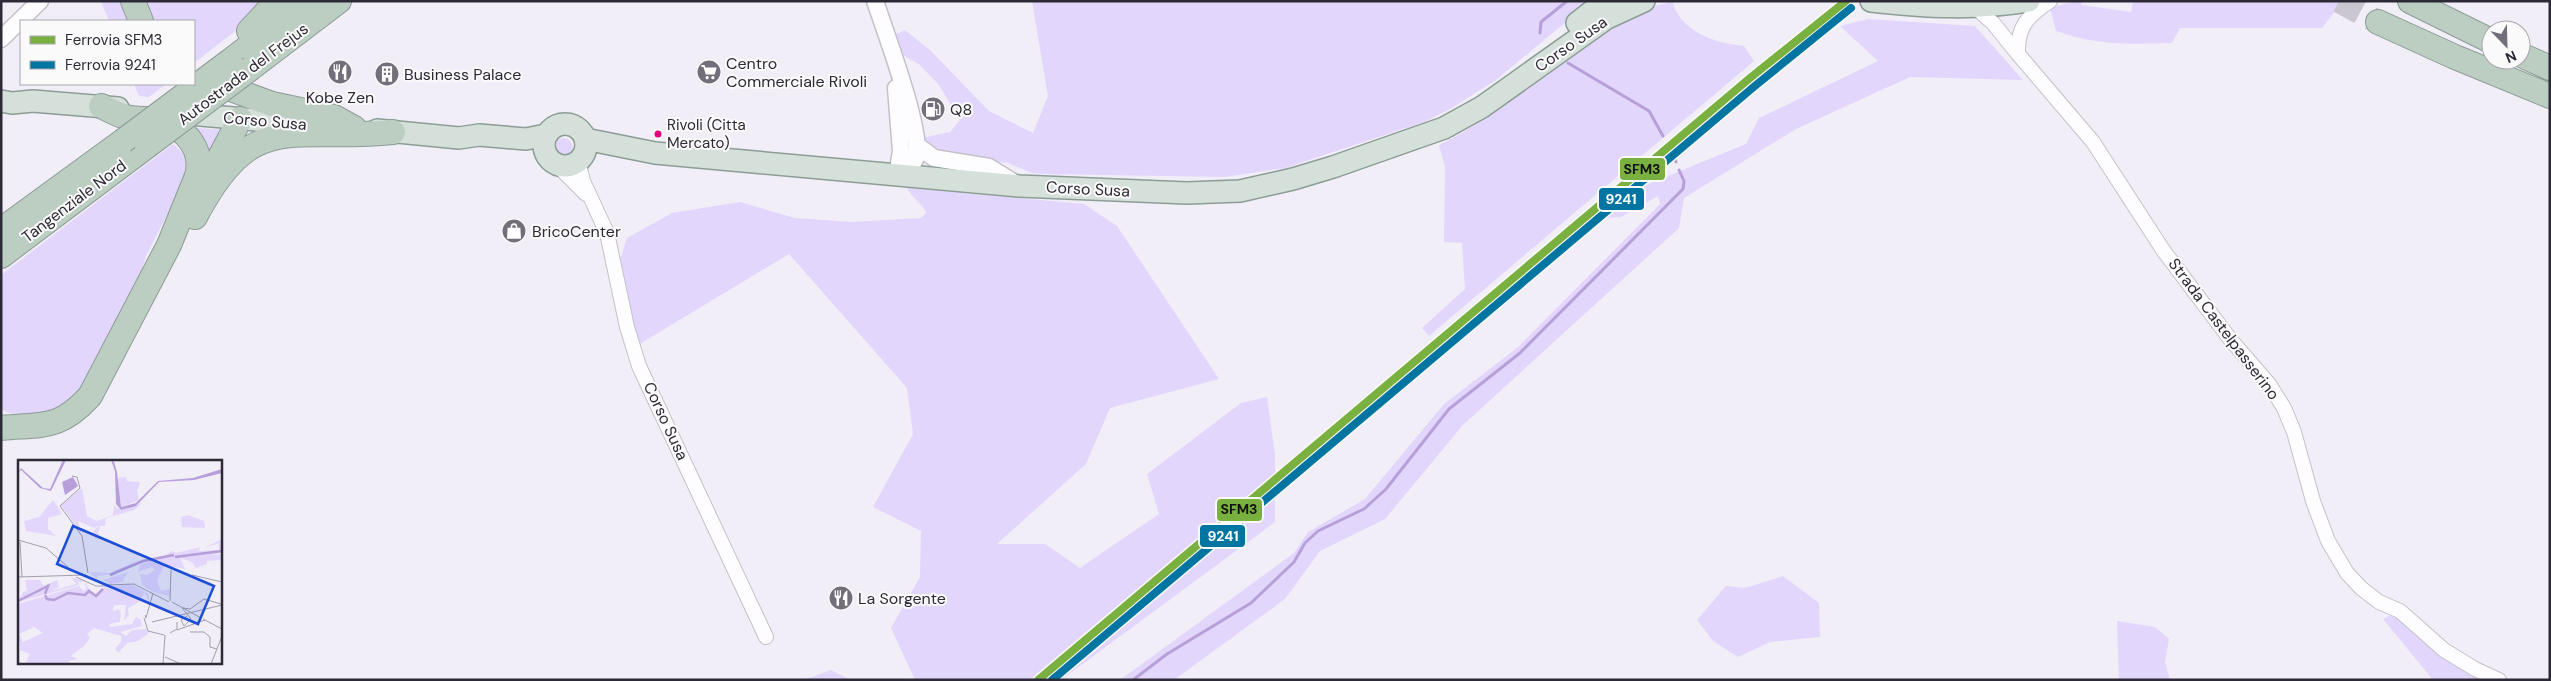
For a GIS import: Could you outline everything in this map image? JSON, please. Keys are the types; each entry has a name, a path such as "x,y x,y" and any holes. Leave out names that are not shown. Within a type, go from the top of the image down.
{"highway":[{"path":"133,1 141,20"},
{"path":"195,75 233,62 250,31 277,1"},
{"name":"Autostrada del Frejus","path":"146,146 233,62 308,1"},
{"name":"Autostrada del Frejus","path":"114,142 233,62 339,1"},
{"path":"2410,1 2481,36"},
{"path":"2378,22 2455,57 2550,96"},
{"path":"2531,59 2550,68"},
{"path":"195,75 272,104 334,117 354,128"},
{"path":"114,142 182,85"},
{"path":"6,424 45,426 64,419 80,407 98,384 169,245 197,176 200,164 199,155 184,134 171,125 160,121 125,117 101,106"},
{"path":"169,245 183,226 240,119"},
{"path":"130,322 177,252 209,190 223,170 250,146 270,137 292,134 360,136 393,132"},
{"name":"Tangenziale Nord","path":"1,230 71,178 114,142"},
{"name":"Tangenziale Nord","path":"1,256 146,146"},
{"path":"1,267 44,235 64,208"}],"main road":[{"name":"Corso Susa","path":"1502,93 1576,24 1605,1"},
{"name":"Corso Susa","path":"582,152 655,153 1020,186 1187,194 1257,188 1325,170 1424,136 1463,118 1502,93 1607,18 1644,1"},
{"path":"1871,1 1923,7 1976,8 2029,1"},
{"name":"Corso Susa","path":"5,105 33,101 459,138 479,136 526,138 549,151"},
{"path":"567,124 578,129 582,152 566,166 549,151 555,127 567,124"}],"street":[{"path":"21,20 40,1"},
{"path":"875,1 906,93 918,146 914,163 897,175"},
{"path":"2018,54 2020,29 2038,9 2050,1"},
{"name":"Strada Castelpasserino","path":"1976,8 1994,23 2093,142 2163,250 2230,339 2268,384 2284,408 2294,432 2313,501 2325,533 2347,573 2361,588 2379,602 2400,611 2444,650 2474,669 2499,680"},
{"path":"1,40 20,21"},
{"path":"897,175 901,151 896,89 899,76"},
{"path":"918,146 934,158 989,167 1020,186"},
{"name":"Corso Susa","path":"549,151 590,197"},
{"name":"Corso Susa","path":"582,152 590,197 607,233 627,327 639,366 766,637"}],"shaded area":[{"path":"101,1 124,1 130,20 109,20"},
{"path":"143,1 269,1 251,19 195,62 195,20 150,20"},
{"path":"1032,1 1591,1 1496,80 1450,109 1424,122 1285,168 1224,177 1044,174 1032,173 1008,163 942,156 921,138 950,132 960,120 939,85 920,65 903,55 896,34 905,30 930,50 989,111 1033,133 1048,96"},
{"path":"1672,1 1676,12 1691,28 1710,39 1744,46 1754,61 1429,336 1422,328 1465,289 1462,243 1444,242 1445,167 1439,145 1462,133 1508,103 1590,39 1650,8"},
{"path":"2081,1 2082,5 2131,12 2133,1 2343,1 2322,28 2180,28 2172,43 2142,44 2100,42 2056,31 2050,8"},
{"path":"1868,19 1975,26 2023,80 1910,77 1796,129 1684,198 1679,228 1463,425 1385,519 1320,551 1285,599 1174,680 1120,680 1294,553 1308,532 1365,499 1444,404 1518,347 1660,204 1658,196 1621,217 1604,218 1646,185 1746,144 1759,118 1878,61 1840,26"},
{"path":"134,85 165,85 149,97 139,96"},
{"path":"187,127 222,130 211,153"},
{"path":"559,138 567,138 573,144 573,152 567,158 559,158 553,152 553,144"},
{"path":"173,144 189,158 192,166 146,256 137,285 84,389 54,412 16,415 1,410 1,275"},
{"path":"907,188 1084,204 1117,226 1219,379 1110,408 1086,464 997,544 1045,544 1080,568 1159,514 1147,474 1241,403 1267,397 1275,455 1275,522 1061,680 915,680 891,628 920,577 921,531 873,507 913,434 907,388 789,254 638,345 620,260 627,238 672,213 740,202 795,218 852,222 921,218 926,213"},
{"path":"1783,576 1819,603 1820,637 1770,642 1738,657 1713,641 1697,620 1726,586 1745,588"},
{"path":"2400,611 2418,632 2499,680 2433,680 2383,619"},
{"path":"2117,621 2155,627 2169,639 2165,662 2170,680 2119,680"},
{"path":"831,670 850,680 804,680"}],"waterway":[{"path":"1540,33 1541,22 1567,1"},
{"path":"1568,63 1649,111 1663,136"},
{"path":"1671,151 1676,162"},
{"path":"1133,680 1167,654 1251,603 1294,562 1305,543 1318,531 1364,509 1386,489 1449,409 1520,353 1683,189 1684,181 1679,170"}],"tunnel":[{"path":"2339,1 2378,22"}],"rail line":[{"name":"SFM3","path":"1038,680 1750,78 1846,1"},
{"name":"9241","path":"1052,680 1756,85 1851,8"}],"place":[{"name":"Kobe Zen","path":"340,72"},
{"name":"Centro Commerciale Rivoli","path":"709,72"},
{"name":"Business Palace","path":"387,74"},
{"name":"Q8","path":"933,109"},
{"name":"Rivoli (Citta Mercato)","path":"658,134"},
{"name":"BricoCenter","path":"514,231"},
{"name":"La Sorgente","path":"841,598"}]}
